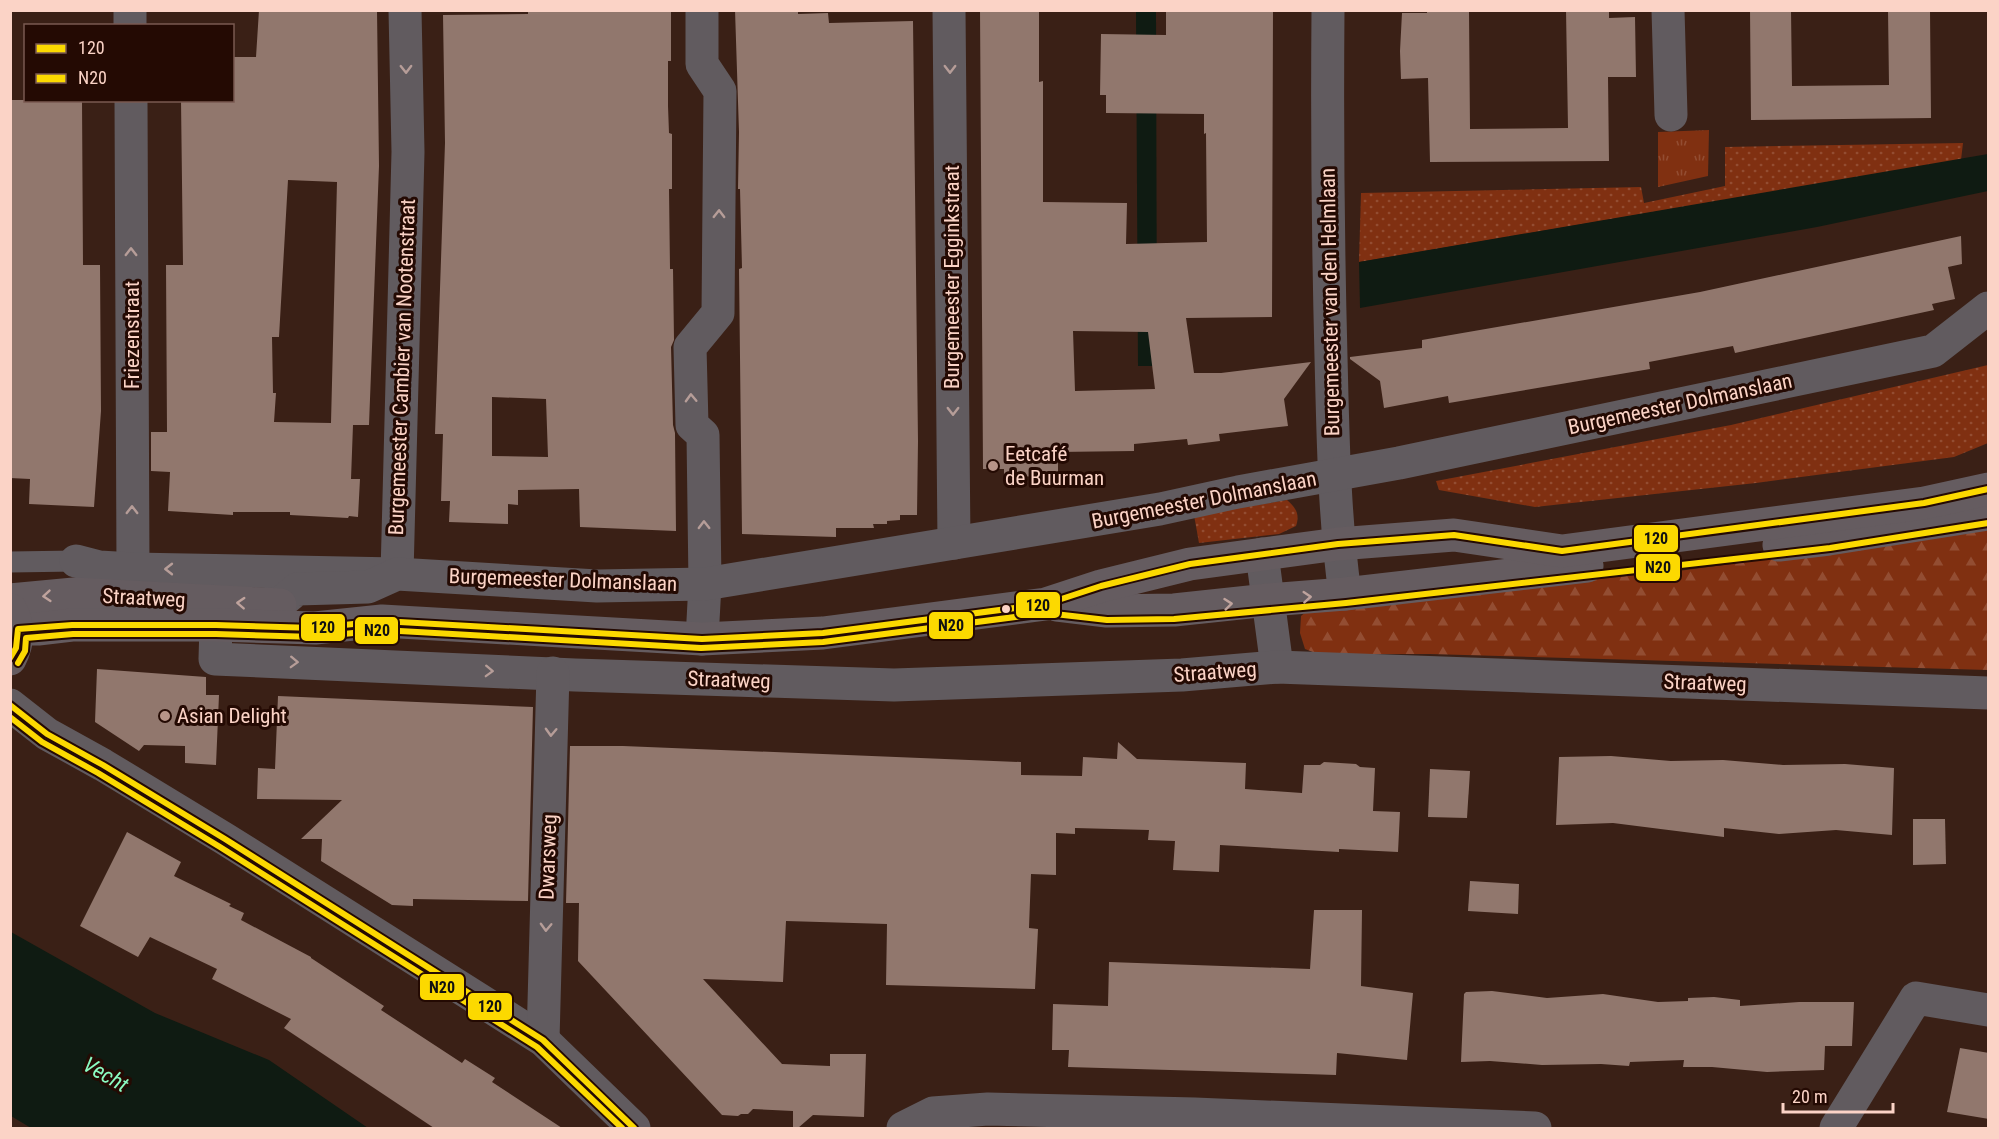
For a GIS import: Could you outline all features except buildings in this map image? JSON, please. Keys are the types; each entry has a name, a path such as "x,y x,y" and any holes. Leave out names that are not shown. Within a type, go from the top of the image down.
{"main road":[{"path":"1262,554 1338,544 1454,535 1562,551 1924,503 1989,489"},
{"path":"1268,600 1345,594 1829,539 1989,514"},
{"name":"Straatweg","path":"12,624 38,629 72,626 216,625 315,628 382,621 702,639 823,633 1046,604 1101,585 1168,569 1262,554"},
{"name":"Straatweg","path":"12,624 74,594 319,606 382,621"},
{"name":"Straatweg","path":"1046,604 1107,611 1174,610 1268,600"}],"street":[{"name":"Burgemeester Cambier van Nootenstraat","path":"397,574 408,152 405,10"},
{"name":"Straatweg","path":"702,10 702,64 720,91 718,313 690,347 692,425 703,435 705,584 702,639"},
{"name":"Burgemeester Egginkstraat","path":"950,10 954,543"},
{"name":"Burgemeester van den Helmlaan","path":"1328,10 1326,182 1334,476 1338,544 1345,594"},
{"path":"1668,10 1671,115"},
{"name":"Friezenstraat","path":"130,102 133,569"},
{"name":"Burgemeester Dolmanslaan","path":"397,574 597,586 705,584 1092,522 1238,492 1334,476 1933,351 1989,308"},
{"name":"Straatweg","path":"1262,554 1277,667"},
{"path":"76,561 99,567 133,569 397,574"},
{"path":"278,605 297,589 368,587 397,574"},
{"name":"Straatweg","path":"216,625 215,658 553,673 894,685 1182,675 1277,667 1989,693"},
{"name":"Dwarsweg","path":"543,1040 553,673"},
{"path":"10,705 47,734 225,839 543,1040 634,1128"},
{"path":"1836,1128 1916,998 1989,1010"},
{"path":"903,1128 933,1113 988,1109 1194,1121 1535,1128"}],"lane":[{"path":"10,562 76,561"}],"green space":[{"path":"1709,130 1708,176 1658,187 1658,132"},
{"path":"1963,143 1961,160 1359,262 1361,193 1641,187 1644,203 1725,186 1725,147"},
{"path":"1988,365 1988,443 1954,457 1756,483 1535,507 1439,490 1436,481 1731,425"},
{"path":"1287,500 1296,511 1298,518 1296,526 1279,534 1199,543 1194,515"},
{"path":"1988,530 1988,670 1430,654 1318,654 1305,649 1300,633 1301,616 1314,605 1671,572"}],"water":[{"path":"1136,11 1156,11 1157,366 1138,366"},
{"path":"1988,154 1988,191 1817,227 1360,308 1359,262"},
{"name":"Vecht","path":"11,932 155,1013 269,1060 368,1128 31,1128 11,1116"}],"transit line":[{"name":"120","path":"10,658 16,648 18,629 72,625 315,628 382,621 702,639 823,633 1046,604 1101,586 1190,564 1338,544 1454,535 1562,551 1924,503 1988,489"},
{"name":"N20","path":"18,663 25,651 26,638 73,634 315,637 382,630 701,648 823,642 1046,613 1107,620 1174,619 1346,603 1830,548 1988,523"},
{"name":"120","path":"10,705 47,734 225,839 543,1040 634,1128"},
{"name":"N20","path":"10,717 42,742 220,847 537,1047 622,1128"}],"place":[{"name":"Eetcafé de Buurman","path":"993,466"},
{"name":"Asian Delight","path":"165,716"}]}
